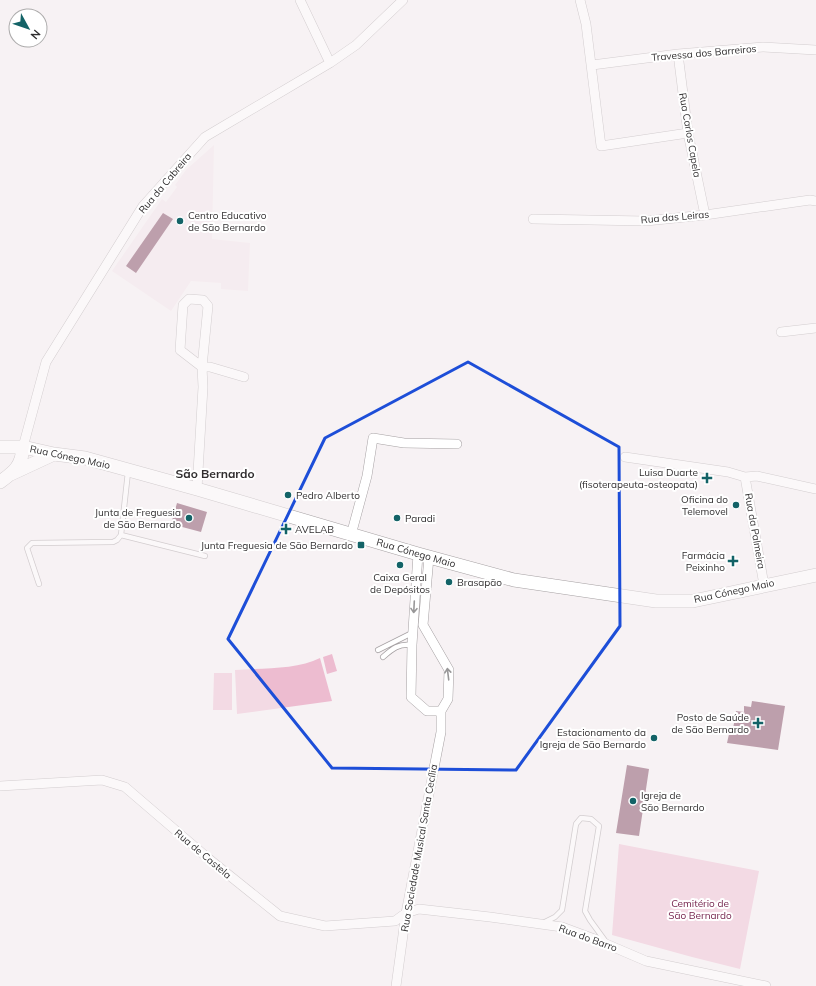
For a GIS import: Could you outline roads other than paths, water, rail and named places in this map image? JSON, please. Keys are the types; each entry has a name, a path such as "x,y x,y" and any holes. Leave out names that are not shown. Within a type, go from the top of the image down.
{"main road":[{"name":"Rua Cónego Maio","path":"0,448 23,447 54,454 85,458 198,489 423,556 514,580 656,601 693,601 816,575"},
{"path":"11,474 20,462 23,447"},
{"path":"0,482 11,474 54,454"}],"street":[{"path":"300,0 330,63"},
{"name":"Rua da Cabreira","path":"23,447 46,362 143,206 205,137 330,63 356,45 403,0"},
{"path":"580,0 586,24 592,65 601,146 688,133"},
{"name":"Travessa dos Barreiros","path":"592,65 678,54 763,47 816,50"},
{"name":"Rua Carlos Capela","path":"678,54 688,133 705,215"},
{"name":"Rua das Leiras","path":"533,219 646,221 705,215 810,200 816,201"},
{"path":"198,489 203,387 202,367 208,306 204,300 189,299 183,305 180,350 202,367 210,366 244,377"},
{"path":"781,332 816,328"},
{"path":"351,535 367,476 373,438 404,443 457,444"},
{"path":"625,457 728,472 745,477 757,476 816,490"},
{"name":"Rua da Palmeira","path":"745,477 764,585"},
{"path":"423,556 412,633 411,698 427,711 441,711"},
{"name":"Rua Sociedade Musical Santa Cecília","path":"396,986 406,913 440,732 441,711 448,699 449,670 423,625 423,556"},
{"name":"Rua de Castela","path":"0,786 102,780 125,787 209,859 280,916 324,926 395,921 406,913"},
{"name":"Rua do Barro","path":"406,913 419,909 490,917 562,928 608,944 646,961 766,986"}],"lane":[{"path":"39,584 27,548 32,542 112,542 117,540 121,535 128,470"},
{"path":"121,535 205,556"},
{"path":"378,650 412,633"},
{"path":"383,657 393,649 404,644 412,645"},
{"path":"541,924 555,917 562,910 576,824 581,818 591,819 599,826 585,911 608,944"}],"place":[{"name":"Centro Educativo de São Bernardo","path":"180,221"},
{"name":"Luisa Duarte (fisoterapeuta-osteopata)","path":"707,478"},
{"name":"Pedro Alberto","path":"288,495"},
{"name":"Oficina do Telemovel","path":"736,505"},
{"name":"Junta de Freguesia de São Bernardo","path":"189,518"},
{"name":"Paradi","path":"397,518"},
{"name":"AVELAB","path":"286,529"},
{"name":"Junta Freguesia de São Bernardo","path":"361,545"},
{"name":"Farmácia Peixinho","path":"733,561"},
{"name":"Caixa Geral de Depósitos","path":"400,565"},
{"name":"Brasapão","path":"449,582"},
{"name":"Posto de Saúde de São Bernardo","path":"758,723"},
{"name":"Estacionamento da Igreja de São Bernardo","path":"654,738"},
{"name":"Igreja de São Bernardo","path":"633,801"}],"district":[{"name":"São Bernardo","path":"215,473"}],"park label":[{"name":"Cemitério de São Bernardo","path":"700,908"}]}
